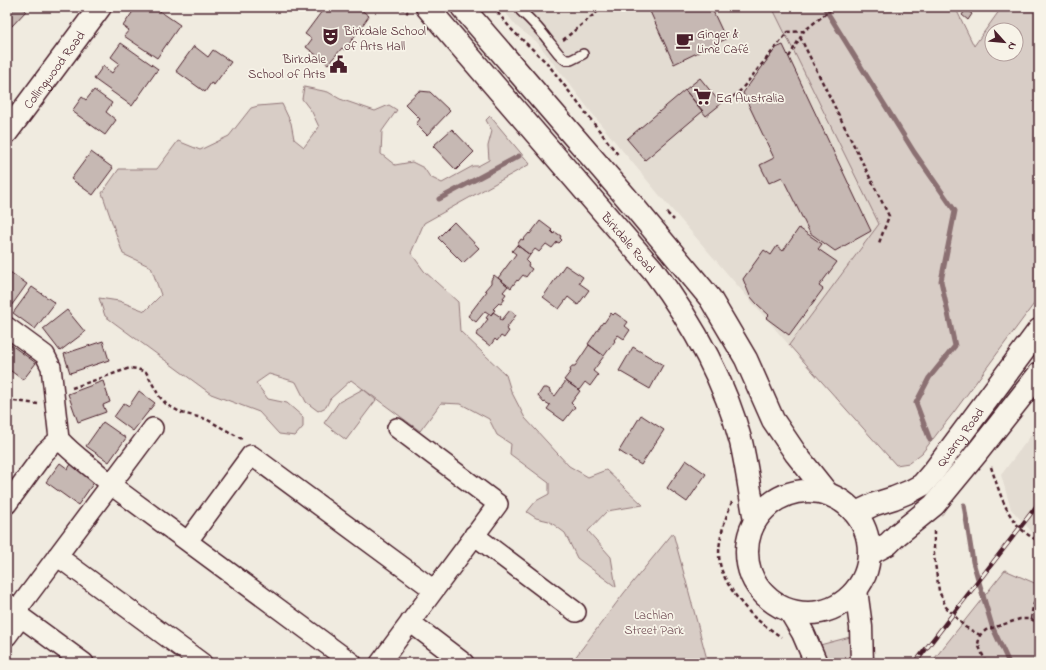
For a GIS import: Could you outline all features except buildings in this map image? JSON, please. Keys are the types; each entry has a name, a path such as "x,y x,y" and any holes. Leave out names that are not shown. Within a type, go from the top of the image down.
{"main road":[{"name":"Collingwood Road","path":"7,132 100,7"},
{"name":"Birkdale Road","path":"462,7 626,197 710,298 746,358 774,420 796,454 827,493"},
{"name":"Birkdale Road","path":"418,11 648,264 672,295 692,326 711,362 727,399 747,468 755,520"},
{"name":"Quarry Road","path":"856,513 875,504 911,491 922,485 1039,330"},
{"name":"Quarry Road","path":"869,554 888,544 896,535 925,513 945,492 1039,374"},
{"path":"807,490 827,493 843,501 856,513 864,525 868,540 869,554 865,573 856,590 842,603 826,610 808,613 790,611 773,603 759,590 750,574 746,556 748,537 755,520 769,504 787,494 807,490"},
{"path":"856,590 861,627 862,663"},
{"path":"790,611 803,633 814,655 816,663"}],"street":[{"path":"7,327 45,355 51,367 58,438 66,447 99,473 110,485 352,663"},
{"path":"7,636 15,610 153,428"},
{"path":"380,663 498,504 397,428"},
{"path":"7,504 45,452 58,438"},
{"path":"188,541 251,455 434,590"},
{"path":"474,535 576,612"},
{"path":"57,556 202,663"},
{"path":"15,610 73,660"},
{"path":"410,622 464,663"}],"lane":[{"path":"521,11 530,19 560,56 566,60 571,60 583,54"}],"path":[{"path":"401,7 418,11"},
{"path":"493,7 512,30 547,63 623,161"},
{"path":"537,52 553,46 568,37 603,7"},
{"path":"789,57 804,31 834,7"},
{"path":"733,97 740,91 788,32 804,31"},
{"path":"800,37 889,216 879,243"},
{"path":"664,209 674,220"},
{"path":"7,400 34,404 54,397 64,391 130,368 137,368 146,372 159,396 167,405 182,413 206,419 239,437 246,444 251,455"},
{"path":"989,460 1004,505 1013,520 1024,531 1039,541"},
{"path":"732,495 732,502 722,532 720,556 721,568 728,583 744,606 755,618 784,639"},
{"path":"925,513 934,531 934,556 939,591 946,607 965,627 980,635"},
{"path":"1031,619 1033,606 1039,594"},
{"path":"986,663 978,644 980,635 986,630 1020,619 1031,619 1039,624"}],"shaded area":[{"path":"501,7 772,7 879,224 789,345 661,197 602,126 537,42 517,27"},
{"path":"1039,425 1039,534 1033,533 1011,509 1001,475"}],"green space":[{"path":"772,7 955,7 974,46 984,32 984,62 1024,62 1024,22 991,22 1002,7 1039,7 1039,297 954,412 922,453 909,463 896,465 789,345 879,224"},
{"path":"304,87 328,92 340,99 375,111 389,105 397,110 382,131 381,154 395,165 412,162 424,168 430,177 442,183 473,166 478,166 489,160 488,146 492,131 486,120 490,116 530,164 424,223 411,253 424,271 458,302 460,331 506,375 511,391 525,418 569,466 588,477 606,470 643,505 607,511 588,531 611,557 616,587 577,558 565,533 549,521 536,518 527,512 536,501 549,494 549,483 510,454 511,444 497,435 489,419 461,404 441,403 420,431 351,380 330,399 326,407 318,411 306,402 296,382 269,374 256,383 268,399 287,403 303,417 303,427 295,436 279,434 259,412 211,394 105,316 99,298 119,301 145,311 161,295 151,267 123,254 102,193 119,169 157,169 178,141 200,150 229,136 251,108 258,106 282,104 291,123 294,139 304,147 319,127 312,112 302,99"},
{"path":"363,389 376,400 346,440 324,423 339,402"},
{"name":"Lachlan Street Park","path":"673,533 708,663 571,663 624,593"},
{"path":"1005,570 1039,585 1039,663 931,663"},
{"path":"850,637 852,663 825,663 820,645"}],"waterway":[{"path":"824,7 914,152 955,211 941,281 955,346 929,378 916,403 930,440"},
{"path":"439,199 519,156"},
{"path":"964,505 973,562 992,626 1009,663"}],"railway":[{"path":"915,663 1039,503"}],"place":[{"name":"Birkdale School of Arts Hall","path":"331,37"},
{"name":"Ginger & Lime Café","path":"684,40"},
{"name":"Birkdale School of Arts","path":"339,65"},
{"name":"EG Australia","path":"703,97"}]}
